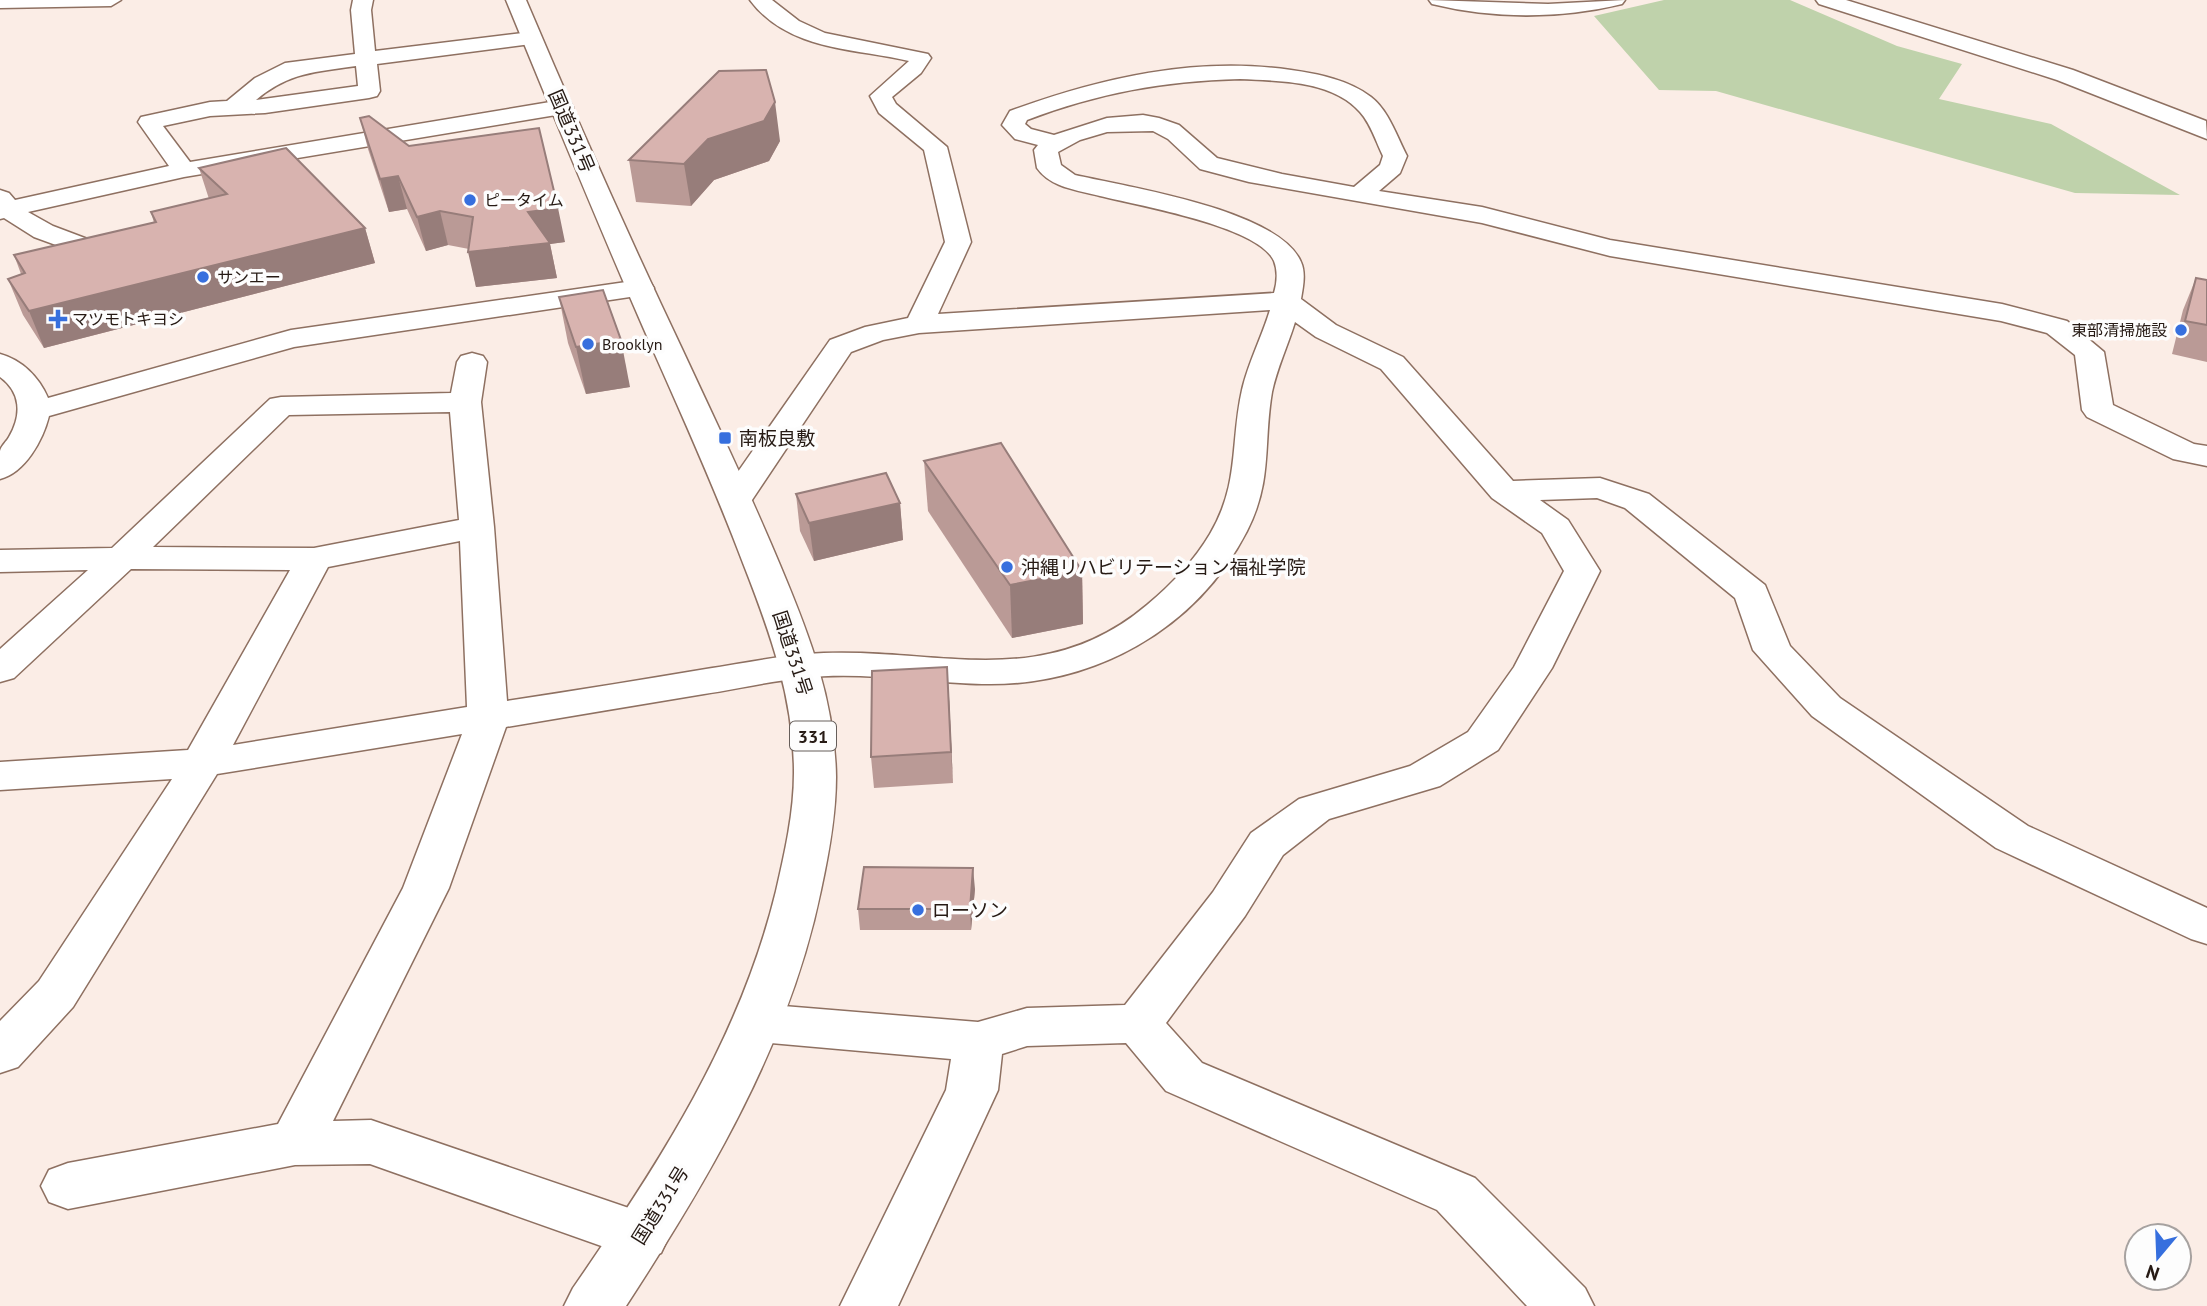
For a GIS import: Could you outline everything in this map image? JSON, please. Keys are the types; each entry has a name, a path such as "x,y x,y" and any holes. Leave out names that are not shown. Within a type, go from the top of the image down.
{"main road":[{"path":"0,16 5,2 111,0"},
{"path":"184,170 149,122 210,109 369,91 360,10 363,0"},
{"name":"国道331号","path":"516,0 640,288 736,499 802,666 810,709 814,755 811,825 798,897 759,1023 725,1095 641,1236 593,1306"},
{"path":"760,0 802,31 838,44 898,51 920,58 918,66 890,84 881,96 887,108 934,147 958,242 919,324"},
{"path":"1439,0 1551,12 1615,0"},
{"path":"1826,0 2065,75 2198,126 2207,132"},
{"path":"233,108 263,83 293,68 531,38"},
{"path":"1054,142 1023,134 1013,125 1018,116 1109,86 1145,79 1225,73 1290,76 1335,88 1360,99 1373,111 1395,156 1391,168 1360,195"},
{"path":"2,206 184,170 562,107"},
{"path":"0,776 203,763 488,719 802,666 858,663 967,672 1027,671 1084,658 1129,637 1178,597 1197,577 1214,556 1244,498 1257,395 1286,301 1291,271 1287,259 1275,244 1261,235 1218,217 1066,180 1049,168 1045,158 1046,150 1054,142 1086,129 1126,123 1171,130 1186,147 1212,165 1298,186 1484,216 1608,247 1989,311 2057,327 2089,352 2098,410 2185,452 2207,456"},
{"path":"2,206 25,224 97,251"},
{"path":"36,410 105,393 291,339 640,288"},
{"path":"736,499 840,346 875,333 919,324 1286,301 1326,331 1392,363 1504,491 1556,527 1582,571 1533,668 1483,741 1425,776 1314,809 1267,845 1229,904 1138,1024"},
{"path":"295,1143 426,888 488,719 477,527 465,402 472,362"},
{"path":"0,363 14,371 29,387 36,410 21,448 0,469"},
{"path":"0,670 281,406 465,402"},
{"path":"1504,491 1600,488 1637,501 1752,593 1772,650 1826,707 2012,836 2207,927"},
{"path":"0,561 122,558 314,559 477,527"},
{"path":"0,1053 56,993 203,763 314,559"},
{"path":"759,1023 978,1042 1027,1027 1138,1024"},
{"path":"1138,1024 1184,1077 1455,1194 1565,1306"},
{"path":"869,1306 972,1090 978,1042"},
{"path":"68,1186 295,1143 371,1142 641,1236"}],"green space":[{"path":"1664,0 1790,0 1897,46 1962,64 1939,99 2051,124 2180,195 2075,193 1716,91 1659,90 1594,16"}],"building":[{"path":"766,70 775,102 764,121 708,139 684,164 629,160 719,71"},
{"path":"369,116 409,146 539,128 558,208 528,212 550,243 468,252 473,217 440,211 417,217 398,176 380,179 360,118"},
{"path":"286,148 365,228 29,311 8,279 25,273 14,255 156,222 151,212 227,194 199,168"},
{"path":"2196,278 2207,280 2207,325 2185,321"},
{"path":"603,290 621,340 576,347 559,297"},
{"path":"1001,443 1082,571 1010,585 924,461"},
{"path":"886,473 900,503 809,523 796,494"},
{"path":"947,667 951,752 871,757 872,671"},
{"path":"864,867 973,868 970,909 858,909"}],"place":[{"name":"ピータイム","path":"470,200"},
{"name":"サンエー","path":"203,277"},
{"name":"マツモトキヨシ","path":"58,319"},
{"name":"東部清掃施設","path":"2181,330"},
{"name":"Brooklyn","path":"588,344"},
{"name":"南板良敷","path":"725,438"},
{"name":"沖縄リハビリテーション福祉学院","path":"1007,567"},
{"name":"ローソン","path":"918,910"}]}
